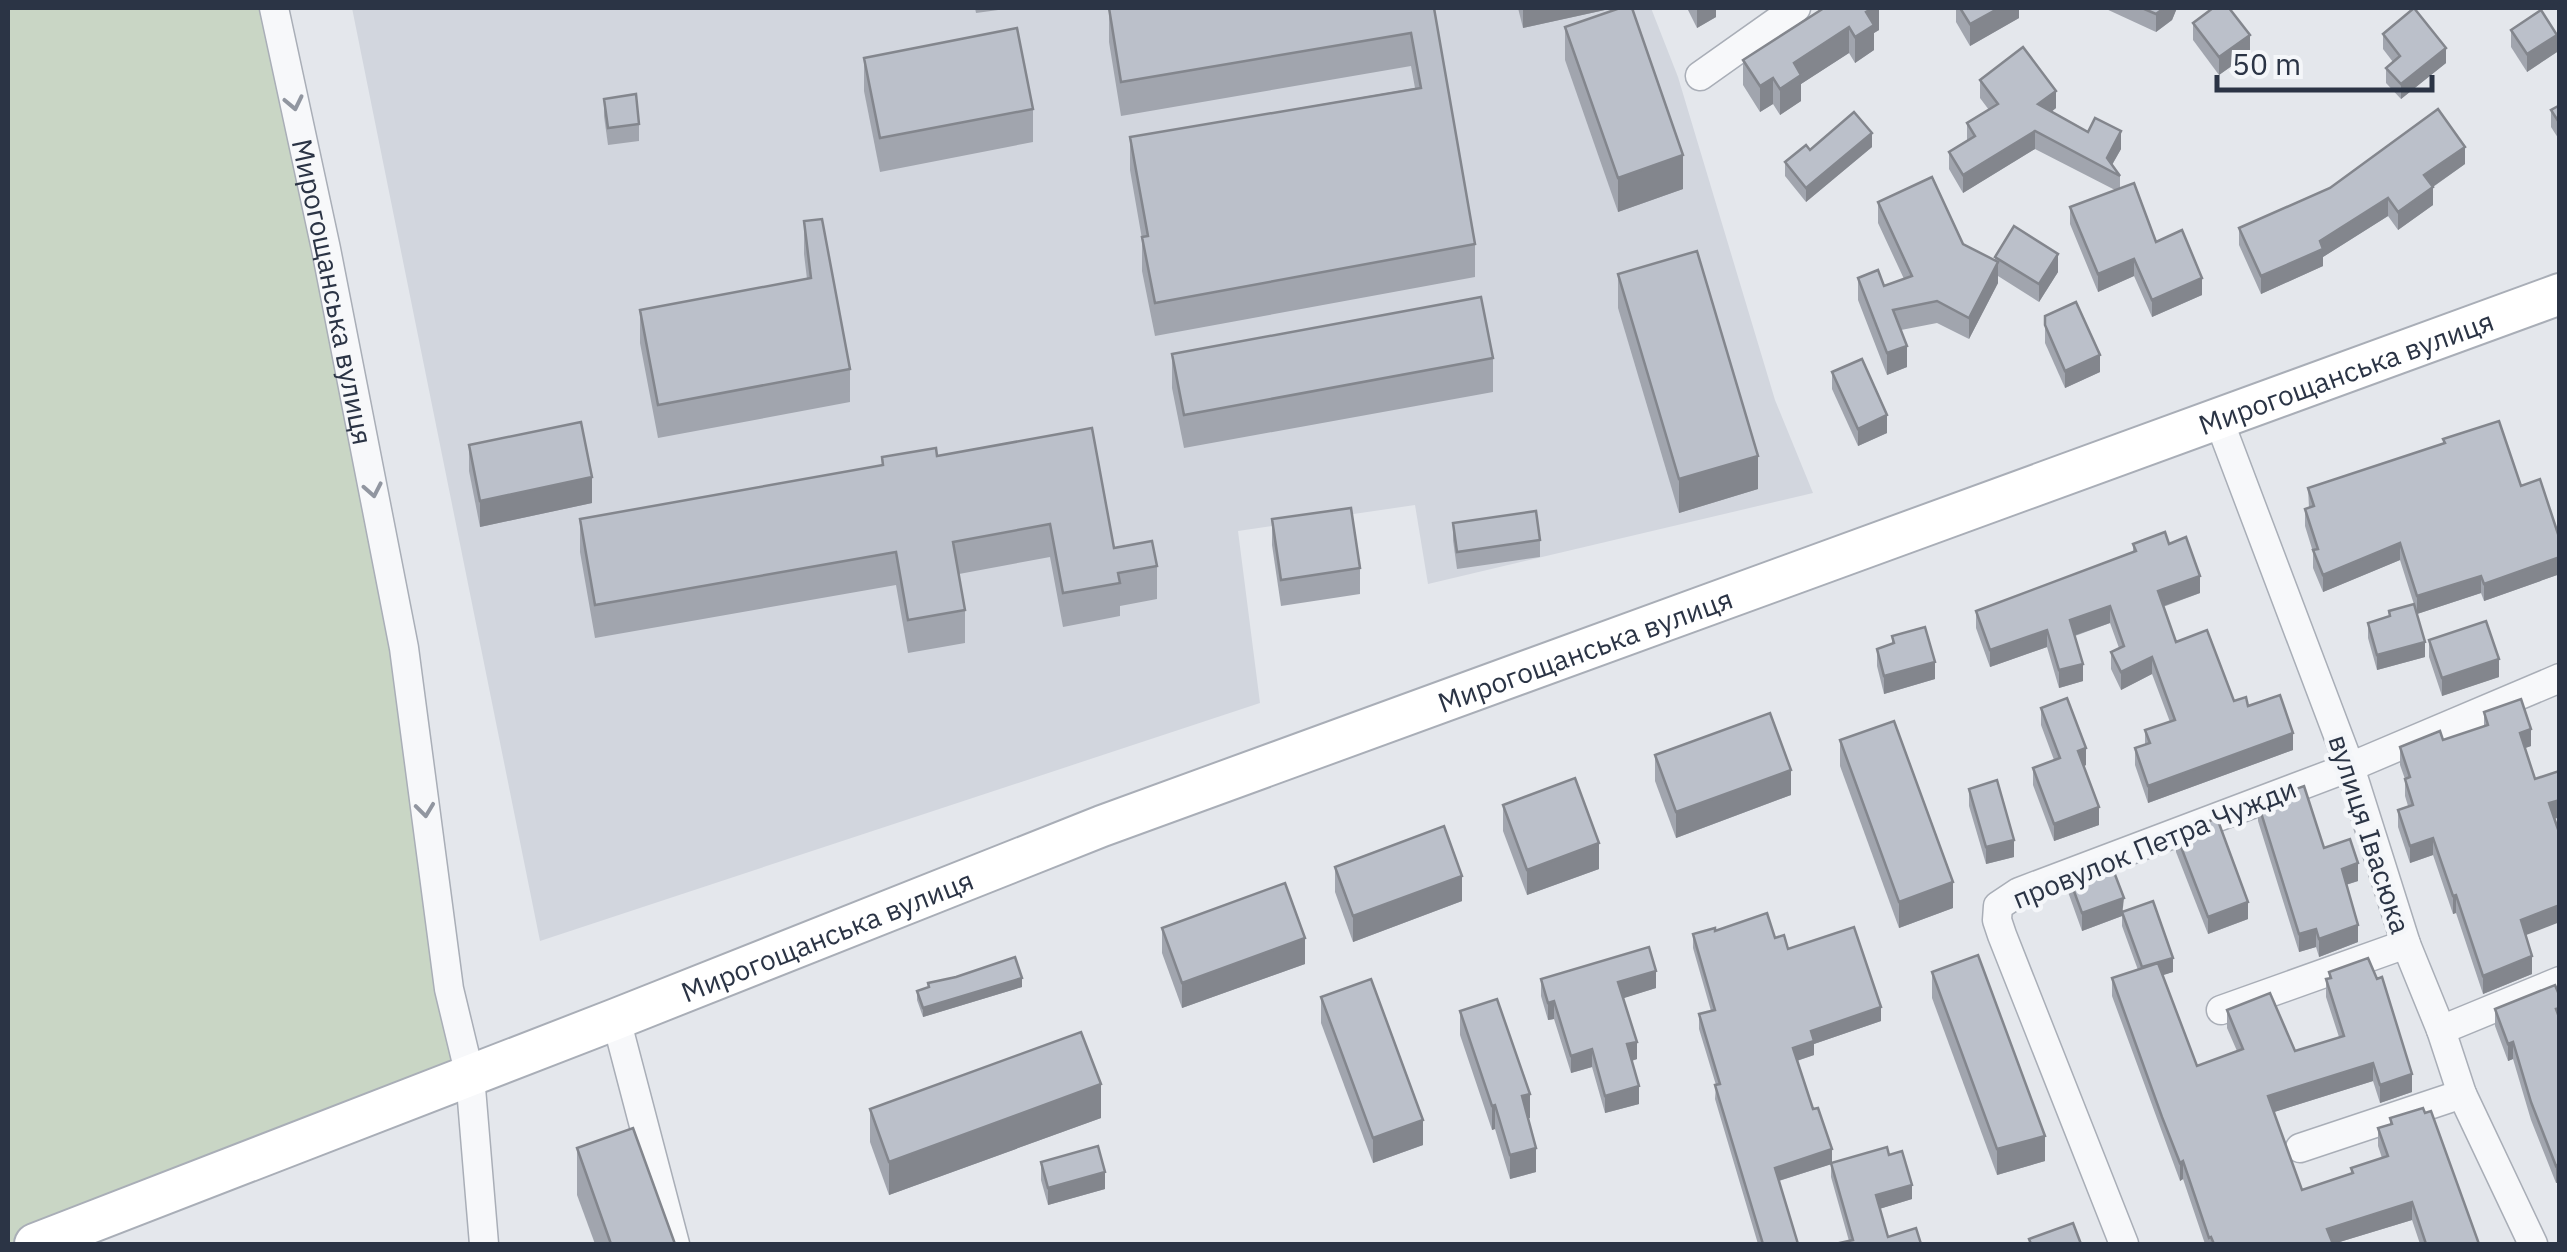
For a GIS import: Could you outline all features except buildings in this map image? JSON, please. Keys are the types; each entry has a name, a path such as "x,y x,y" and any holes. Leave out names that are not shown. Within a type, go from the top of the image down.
{"main road":[{"name":"Мирогощанська вулиця","path":"470,1076 1102,826 2560,294"},
{"path":"35,1244 470,1076"}],"street":[{"name":"Мирогощанська вулиця","path":"274,8 404,648 449,989 470,1076"},
{"path":"1700,76 1796,8"},
{"name":"вулиця Івасюка","path":"2218,418 2350,766 2406,944 2462,1094 2532,1244"},
{"name":"провулок Петра Чужди","path":"2124,1244 2002,935 1998,906 2008,897 2350,766 2560,678"},
{"path":"2221,1010 2406,944"},
{"path":"2441,1030 2560,981"},
{"path":"616,1020 675,1244"},
{"path":"470,1076 484,1244"},
{"path":"2300,1148 2462,1094"}],"shaded area":[{"path":"352,8 1651,8 1678,77 1775,400 1813,493 1428,584 1415,505 1238,531 1260,703 540,941"}],"green space":[{"path":"8,8 274,8 470,1076 35,1244 8,1244"}]}
